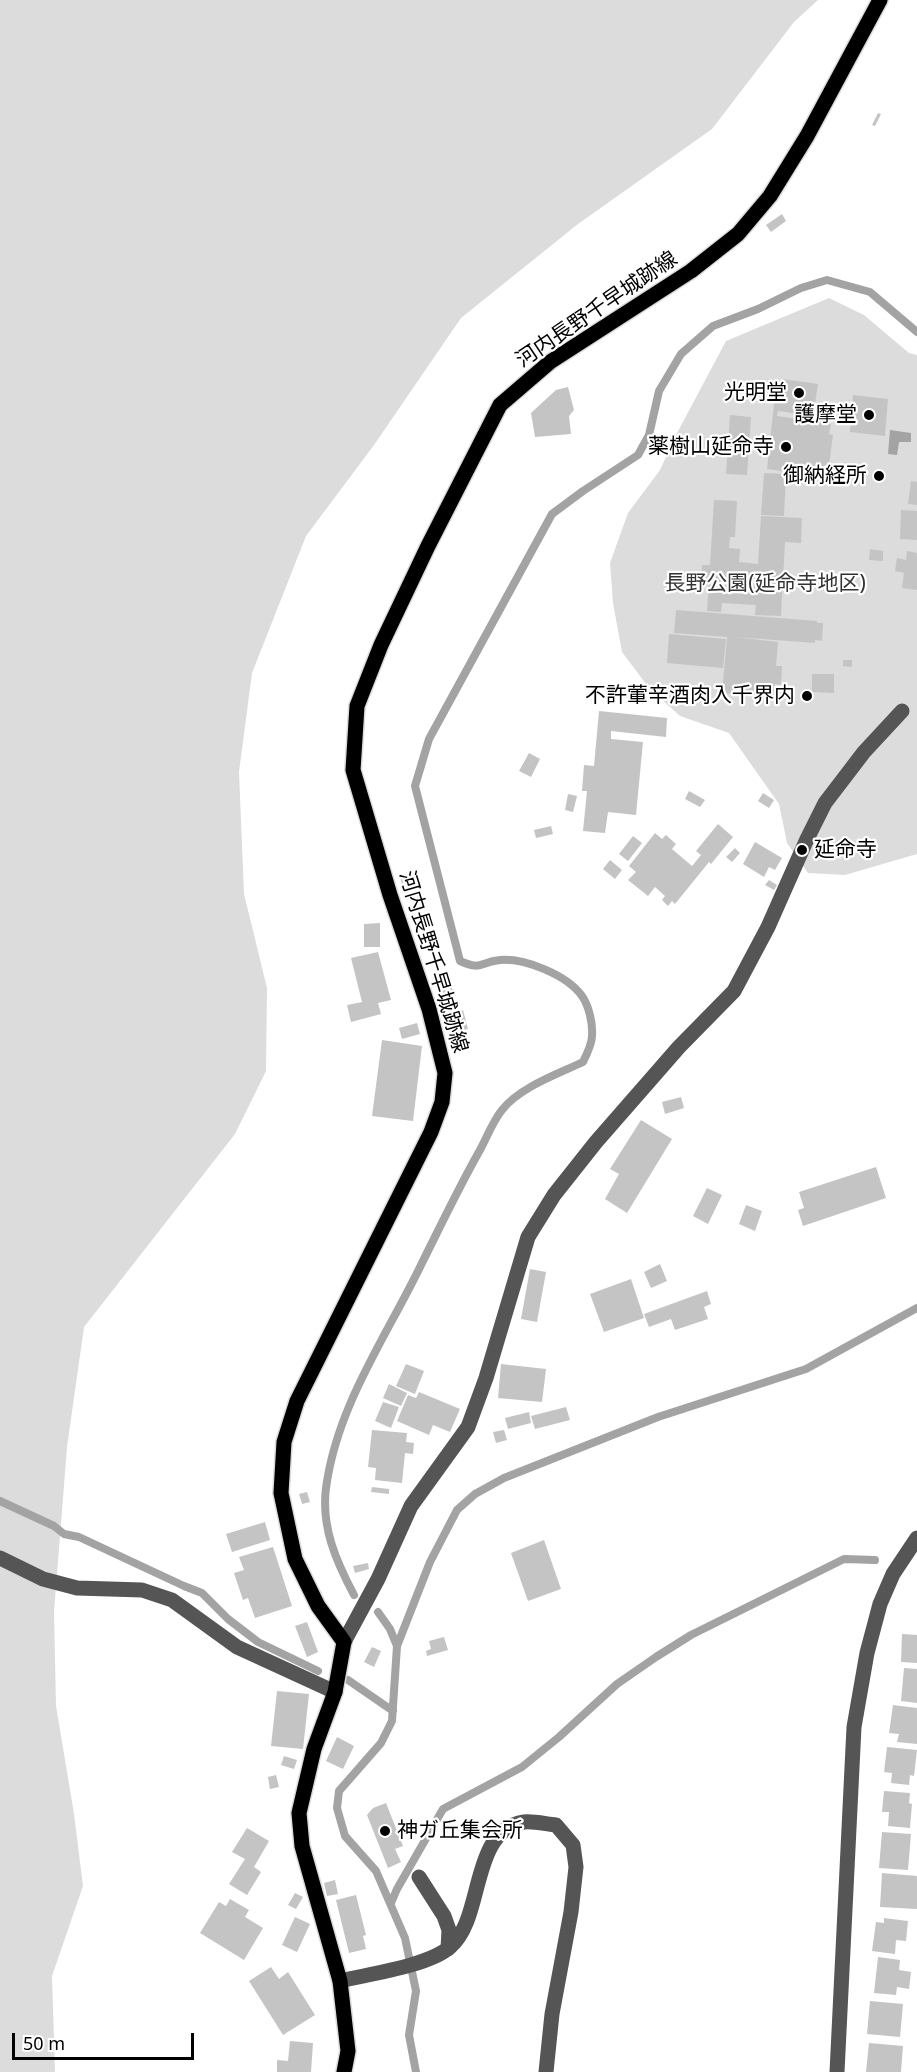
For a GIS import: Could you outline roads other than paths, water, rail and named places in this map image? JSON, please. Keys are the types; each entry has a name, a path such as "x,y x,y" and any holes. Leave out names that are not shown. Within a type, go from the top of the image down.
{"main road":[{"name":"河内長野千早城跡線","path":"344,1642 318,1606 295,1559 281,1493 284,1442 297,1401 431,1132 442,1102 445,1073 429,1010 390,895 353,770 353,738 357,706 381,645 428,546 500,405 550,362 691,271 738,234 777,186 807,136 880,0"},
{"path":"344,1642 334,1692 314,1749 299,1813 302,1846 340,1981 348,2051 344,2072"}],"street":[{"path":"344,1642 378,1579 411,1506 468,1427 495,1350 528,1237 554,1195 596,1142 679,1047 734,991 768,927 825,803 864,752 902,711"},
{"path":"837,2072 854,1727 867,1653 880,1604 893,1574 917,1538"},
{"path":"0,1557 43,1579 77,1588 142,1590 172,1600 237,1647 334,1692"},
{"path":"340,1981 426,1960 448,1949 461,1936 475,1896 485,1855 503,1831 523,1822 556,1825 573,1845 576,1867 571,1912 552,2014 546,2072"},
{"path":"419,1877 444,1916 449,1930 448,1949"}],"waterway":[{"path":"354,1595 331,1543 325,1502 332,1457 352,1400 499,1114 519,1094 583,1062 592,1039 589,1010 582,996 575,988 556,975 533,965 510,960 493,961 477,966 460,961 415,786 429,739 552,514 638,455 649,435 659,391 681,354 713,326 758,309 801,288 827,280 870,292 917,332"},
{"path":"416,2072 409,2035 416,1991 405,1938 376,1871 345,1836 337,1808 339,1791 381,1743 392,1721 397,1646 430,1562 457,1510 475,1494 504,1478 658,1417 806,1369 917,1308"},
{"path":"0,1501 54,1526 64,1534 79,1537 202,1593 228,1619 258,1642 318,1671"},
{"path":"391,1903 443,1809 522,1767 617,1684 691,1635 844,1559 875,1560"},
{"path":"378,1612 390,1629 397,1646"},
{"path":"348,1680 393,1711"}],"place":[{"name":"光明堂","path":"799,393"},
{"name":"護摩堂","path":"869,415"},
{"name":"薬樹山延命寺","path":"786,447"},
{"name":"御納経所","path":"879,476"},
{"name":"不許葷辛酒肉入千界内","path":"807,696"},
{"name":"延命寺","path":"802,850"},
{"name":"神ガ丘集会所","path":"385,1831"}],"park label":[{"name":"長野公園(延命寺地区)","path":"765,584"}]}
